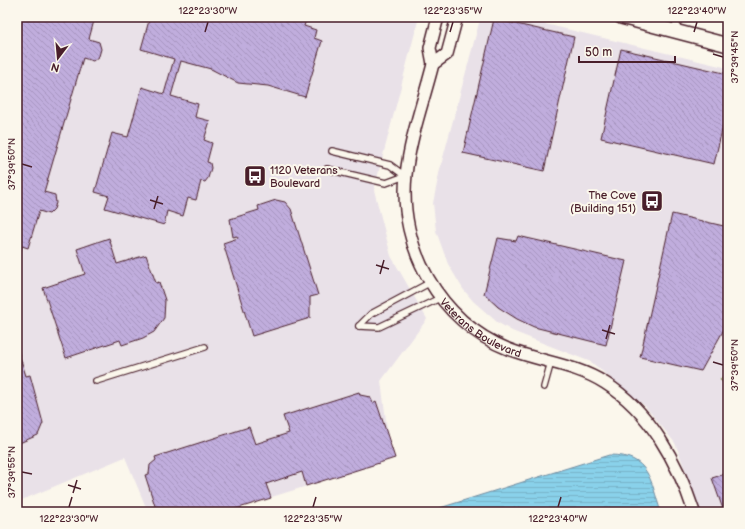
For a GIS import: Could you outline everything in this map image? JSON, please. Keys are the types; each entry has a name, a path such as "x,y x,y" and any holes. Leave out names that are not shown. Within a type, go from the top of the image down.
{"street":[{"name":"Veterans Boulevard","path":"438,17 430,48 433,64 409,155 405,176 405,208 410,239 421,264 440,298 454,313 479,333 508,349 573,367 589,374 606,383 630,402 657,436 674,463 694,512"},
{"path":"433,64 447,54 457,17"},
{"path":"621,17 728,45"}],"lane":[{"path":"673,30 682,17"},
{"path":"332,151 390,165 405,176"},
{"path":"328,169 386,183 405,176"},
{"path":"431,282 371,314 359,326 379,327 440,298"},
{"path":"96,381 205,347"},
{"path":"544,387 551,362"}],"shaded area":[{"path":"17,17 419,17 374,190 391,256 427,319 381,381 391,460 223,512 148,512 125,457 17,502"},
{"path":"483,17 516,17 728,68 728,512 701,512 675,443 645,406 591,362 512,331 497,322 473,301 463,289 448,264 436,231 433,203 440,169 479,23"}],"green space":[{"path":"728,369 728,386 720,380"}],"water":[{"path":"609,455 623,456 633,459 641,465 651,480 661,512 427,512"}],"building":[{"path":"17,17 95,17 89,39 99,42 101,49 99,56 93,61 83,58 44,192 55,195 56,203 54,209 49,214 39,211 28,248 22,246 19,256 17,256"},
{"path":"150,17 298,17 306,20 304,26 316,30 314,38 322,41 305,97 268,86 238,83 211,69 181,61 171,96 198,104 195,117 210,121 204,140 212,143 207,162 210,163 211,168 205,182 201,181 196,200 188,198 183,216 167,211 164,225 105,208 109,196 95,192 112,133 128,137 142,87 164,94 174,59 141,49"},
{"path":"494,19 574,37 544,171 463,153"},
{"path":"621,49 728,74 728,104 714,164 601,138"},
{"path":"276,200 285,202 291,209 318,295 310,297 310,318 252,336 223,243 238,238 237,236 233,237 230,219 259,210 258,206"},
{"path":"672,214 728,227 728,322 701,371 640,357"},
{"path":"518,236 626,261 606,345 534,327 517,319 498,307 484,294 498,238 516,241"},
{"path":"109,238 117,264 146,255 156,283 159,282 165,300 164,318 154,332 143,338 122,345 120,340 66,358 43,288 85,274 77,249"},
{"path":"17,347 26,376 30,375 43,423 38,435 17,444"},
{"path":"359,392 360,395 370,397 373,403 376,401 395,458 306,486 302,472 266,484 271,498 226,512 157,512 145,475 149,474 150,465 156,460 155,457 249,427 255,444 289,433 283,416"},
{"path":"728,473 728,512 724,512 712,478"}],"place":[{"name":"1120 Veterans Boulevard","path":"255,176"},
{"name":"The Cove (Building 151)","path":"652,201"}]}
